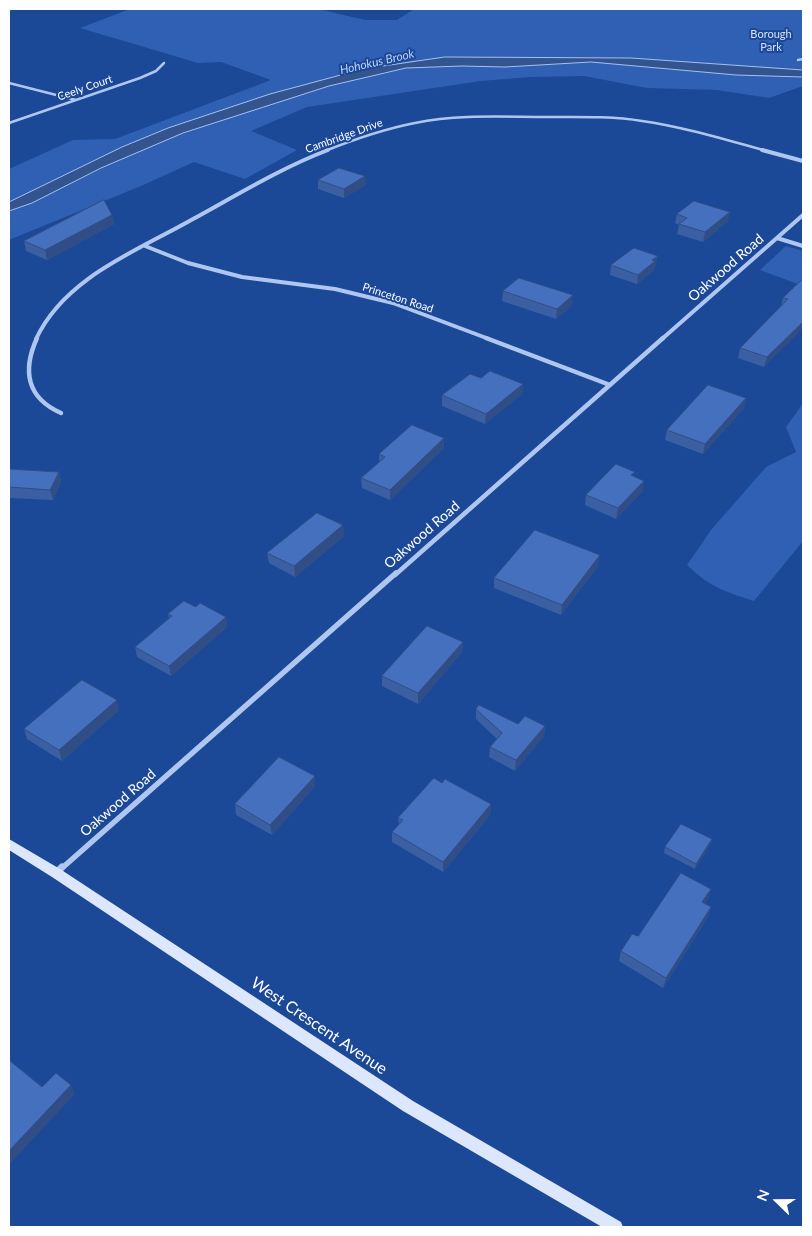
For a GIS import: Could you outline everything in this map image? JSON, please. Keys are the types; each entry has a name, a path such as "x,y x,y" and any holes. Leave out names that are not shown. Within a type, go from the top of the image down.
{"main road":[{"name":"West Crescent Avenue","path":"9,844 56,873 408,1106 616,1227"}],"street":[{"path":"798,60 803,60"},
{"name":"Ceely Court","path":"9,123 140,78 156,71 164,63"},
{"path":"9,83 76,100"},
{"name":"Cambridge Drive","path":"61,413 40,402 32,392 29,380 30,362 35,341 61,302 80,285 102,270 145,246 306,158 361,137 437,120 482,116 626,119 678,127 803,161"},
{"name":"Oakwood Road","path":"56,873 803,215"},
{"path":"777,238 803,246"},
{"name":"Princeton Road","path":"145,246 188,263 242,278 335,289 393,303 610,385"}],"green space":[{"name":"Borough Park","path":"130,9 318,9 365,20 397,20 414,9 803,9 803,86 769,98 717,90 647,88 584,76 531,77 481,81 307,107 251,131 297,150 245,179 194,162 141,186 9,240 9,169 73,140 115,139 271,80 221,62 198,63 80,28"},
{"path":"786,246 803,251 803,286 760,270"},
{"path":"803,403 803,541 754,601 718,588 703,579 687,565 711,530 766,467 796,452 786,427"}],"shaded area":[{"path":"445,57 631,58 803,70 803,77 736,75 591,62 505,67 406,68 329,86 183,133 101,168 32,203 9,211 9,202 122,147 168,128 270,94 363,69"}],"building":[{"path":"339,168 365,176 344,189 318,180"},
{"path":"104,200 112,215 45,250 24,241"},
{"path":"694,201 730,212 705,232 679,224 687,218 677,214"},
{"path":"634,248 658,256 652,260 655,261 638,275 611,265"},
{"path":"519,278 573,295 557,309 503,291"},
{"path":"803,279 803,322 767,357 740,348 788,299 783,298"},
{"path":"490,371 523,384 486,414 442,395 470,374 481,378"},
{"path":"708,385 746,398 705,444 667,430"},
{"path":"412,425 444,438 390,490 361,478 385,457 379,454"},
{"path":"616,464 635,472 631,475 644,481 618,508 586,495"},
{"path":"9,469 59,472 50,490 9,487"},
{"path":"317,513 343,525 294,566 267,553"},
{"path":"535,530 600,555 562,605 494,578"},
{"path":"184,601 196,607 200,603 226,617 169,666 135,647 172,616 168,614"},
{"path":"427,626 463,642 418,693 382,676"},
{"path":"82,680 117,700 59,750 24,729"},
{"path":"479,705 518,724 525,716 545,726 516,760 490,747 502,733 476,709"},
{"path":"279,757 315,776 270,825 235,804"},
{"path":"434,778 442,783 445,779 491,804 443,862 392,832 403,820 398,818"},
{"path":"681,824 712,839 696,864 665,847"},
{"path":"681,873 711,889 702,902 711,907 666,978 621,951 632,934 638,936"},
{"path":"9,1060 42,1087 56,1073 71,1085 9,1151"}],"water label":[{"name":"Hohokus Brook","path":"377,62"}]}
